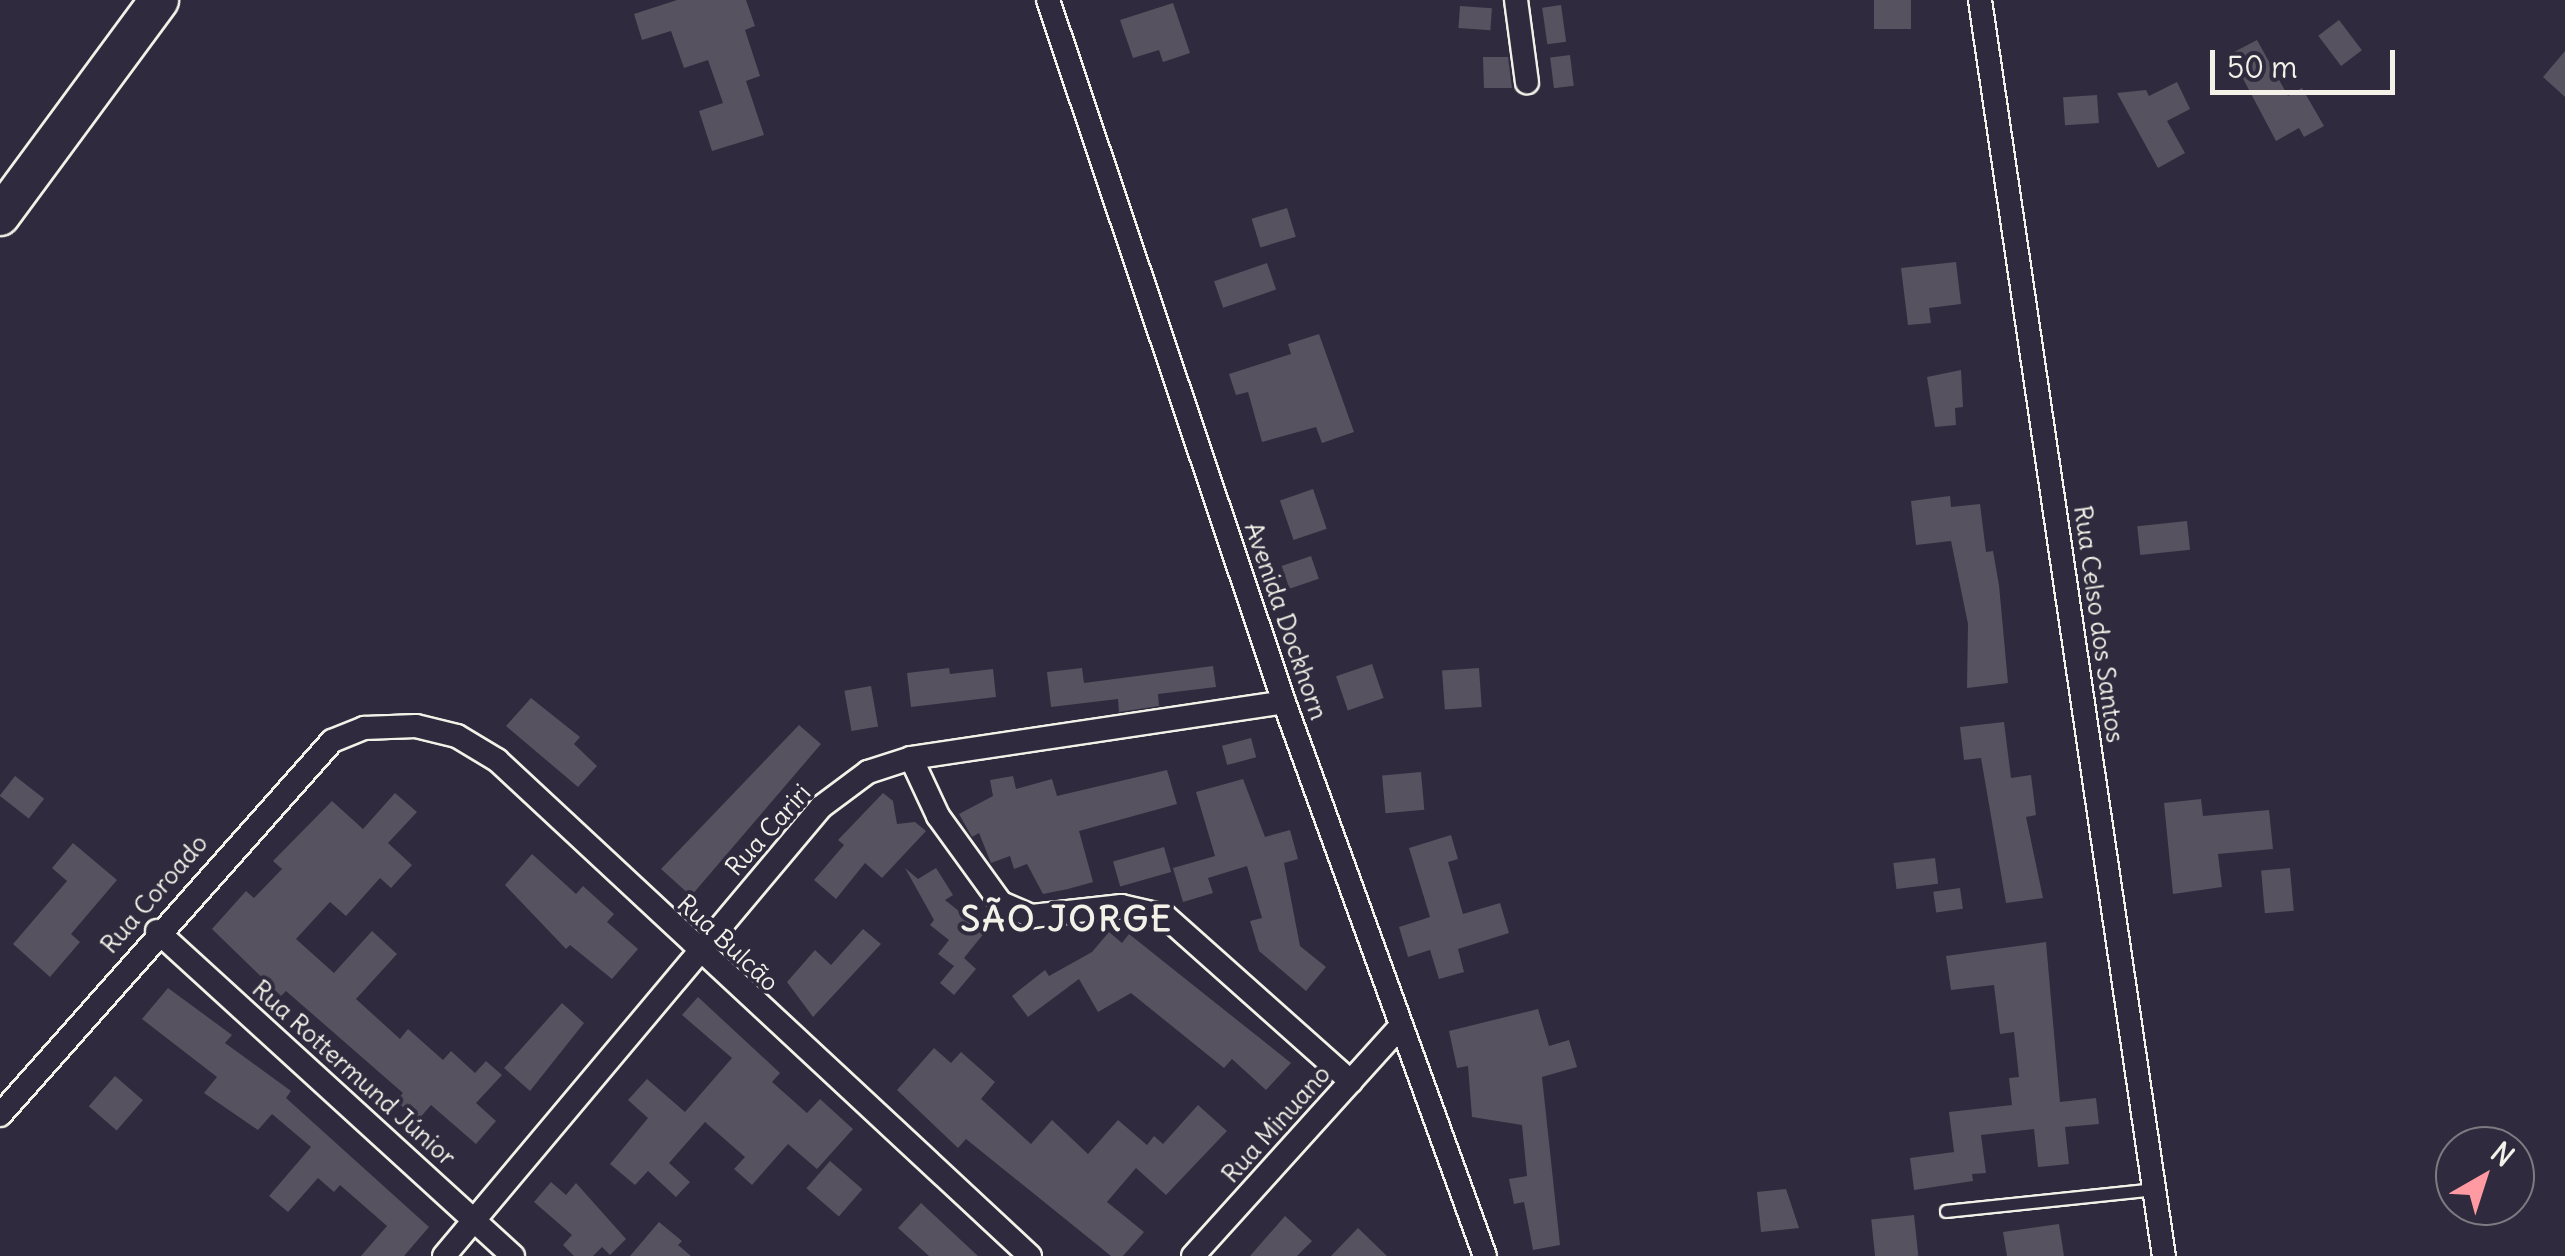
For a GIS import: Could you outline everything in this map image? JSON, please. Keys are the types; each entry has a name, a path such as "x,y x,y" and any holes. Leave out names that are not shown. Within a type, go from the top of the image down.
{"main road":[{"path":"0,216 159,0"}],"street":[{"name":"Avenida Dockhorn","path":"1048,0 1284,702 1399,1028 1485,1256"},
{"path":"1516,0 1528,82"},
{"name":"Rua Celso dos Santos","path":"1980,0 2164,1256"},
{"name":"Rua Cariri","path":"444,1256 821,807 868,772 912,758 1284,702"},
{"name":"Rua Bulcão","path":"364,728 416,726 457,736 497,760 698,953 1030,1256"},
{"name":"Rua Coroado","path":"0,1115 157,930 321,751 364,728"},
{"path":"912,758 938,816 1001,903 1032,916 1121,906 1164,916 1209,949 1351,1082"},
{"name":"Rua Rottermund Júnior","path":"157,930 512,1256"},
{"name":"Rua Minuano","path":"1192,1256 1399,1028"}],"lane":[{"path":"1946,1212 2155,1189"}],"building":[{"path":"677,0 746,0 755,26 745,30 760,76 746,81 764,135 712,151 699,111 723,103 708,60 684,68 671,31 642,40 634,14"},
{"path":"1874,0 1911,0 1911,29 1874,29"},
{"path":"1173,3 1190,53 1163,62 1159,50 1133,58 1120,20"},
{"path":"1561,5 1566,42 1547,44 1542,8"},
{"path":"1460,6 1492,8 1490,30 1458,28"},
{"path":"2339,20 2362,50 2341,66 2318,36"},
{"path":"2257,40 2288,96 2302,88 2324,126 2304,137 2299,128 2276,141 2230,54"},
{"path":"2565,51 2565,97 2543,77"},
{"path":"1570,55 1574,86 1554,88 1550,57"},
{"path":"1483,57 1508,57 1512,88 1484,88"},
{"path":"2177,82 2190,109 2167,121 2185,153 2158,168 2117,93 2146,90 2149,96"},
{"path":"2097,95 2099,123 2065,125 2063,97"},
{"path":"1287,208 1296,237 1260,248 1252,219"},
{"path":"1956,262 1961,304 1929,308 1931,323 1908,325 1901,268"},
{"path":"1267,263 1276,289 1223,308 1214,281"},
{"path":"1319,334 1354,432 1322,443 1316,427 1262,442 1248,392 1236,395 1229,374 1291,354 1288,344"},
{"path":"1961,370 1963,407 1955,408 1956,425 1935,427 1927,377"},
{"path":"1313,489 1327,529 1294,540 1280,500"},
{"path":"1950,496 1951,507 1980,504 1986,552 1993,551 1999,585 2008,683 1967,688 1968,624 1951,541 1916,545 1911,501"},
{"path":"2187,521 2190,550 2140,555 2137,526"},
{"path":"1311,556 1319,579 1290,589 1282,566"},
{"path":"1372,664 1384,698 1348,710 1336,676"},
{"path":"1213,666 1216,687 1158,694 1159,706 1119,712 1118,699 1051,707 1047,672 1082,668 1084,683"},
{"path":"949,668 950,674 993,669 996,697 911,707 907,673"},
{"path":"1479,668 1482,707 1445,709 1442,671"},
{"path":"871,686 878,726 852,731 844,691"},
{"path":"531,698 580,737 574,744 597,766 578,787 506,726"},
{"path":"2004,722 2011,778 2031,775 2036,815 2026,817 2043,898 2006,903 1981,758 1964,760 1960,727"},
{"path":"799,725 821,744 691,896 661,869"},
{"path":"1251,738 1256,757 1227,765 1222,746"},
{"path":"1167,770 1177,804 1079,831 1093,882 1068,889 1043,894 1027,864 1014,869 1010,856 991,863 979,833 972,837 959,814 993,796 990,780 1013,776 1016,789 1052,779 1057,796"},
{"path":"1421,772 1424,810 1385,813 1382,775"},
{"path":"15,776 44,799 29,818 0,796"},
{"path":"1243,779 1265,837 1290,830 1298,859 1284,863 1300,946 1326,967 1306,991 1259,951 1250,921 1262,918 1247,866 1208,878 1213,893 1183,902 1173,868 1215,856 1196,792"},
{"path":"395,793 417,812 388,843 412,865 391,888 380,878 346,916 330,902 296,939 334,973 372,931 397,954 356,999 400,1039 408,1029 443,1060 451,1051 475,1073 486,1061 502,1075 476,1103 496,1121 476,1144 431,1105 418,1120 396,1101 403,1093 286,991 281,996 212,929 246,891 254,898 282,869 273,861 332,801 363,829"},
{"path":"883,793 893,801 897,824 915,822 926,831 882,878 865,863 836,899 814,880 844,845 838,840"},
{"path":"2201,799 2203,816 2269,810 2273,849 2218,854 2222,887 2173,894 2164,803"},
{"path":"1451,835 1458,859 1448,862 1463,914 1500,903 1509,933 1458,949 1464,972 1439,979 1430,950 1408,957 1399,927 1430,917 1409,848"},
{"path":"73,843 117,880 71,934 80,942 50,977 13,944 67,881 52,868"},
{"path":"1164,847 1171,872 1120,887 1113,862"},
{"path":"532,854 576,894 583,886 614,914 607,922 638,949 612,979 570,945 566,949 505,885"},
{"path":"1935,858 1938,884 1896,889 1893,863"},
{"path":"905,868 918,879 936,868 953,895 945,900 985,932 964,958 976,969 954,995 940,983 954,966 938,954 949,940 930,925 934,920"},
{"path":"2290,868 2294,911 2265,913 2261,871"},
{"path":"1960,888 1963,909 1936,913 1933,892"},
{"path":"863,929 881,944 813,1017 787,982 815,950 831,965"},
{"path":"1109,932 1122,943 1129,934 1291,1063 1266,1090 1232,1059 1224,1068 1131,993 1098,1012 1079,979 1028,1017 1012,996 1045,970 1049,976 1092,952"},
{"path":"2046,942 2060,1102 2096,1098 2099,1124 2065,1127 2069,1164 2038,1167 2034,1129 1981,1135 1986,1173 1972,1174 1973,1181 1914,1190 1910,1158 1954,1152 1949,1112 2012,1105 2009,1078 2019,1077 2014,1032 2000,1034 1994,985 1951,990 1946,956"},
{"path":"168,988 232,1035 225,1043 291,1091 286,1098 429,1227 404,1256 361,1256 387,1226 340,1185 334,1192 318,1178 288,1212 269,1196 311,1147 272,1114 258,1130 204,1093 217,1077 142,1019"},
{"path":"698,997 780,1073 772,1082 807,1113 820,1099 853,1129 817,1169 788,1144 752,1185 734,1169 745,1157 705,1122 669,1163 690,1182 676,1197 648,1171 635,1185 610,1164 648,1118 628,1100 647,1079 685,1112 732,1058 682,1015"},
{"path":"562,1003 584,1023 530,1091 504,1068"},
{"path":"1538,1009 1549,1046 1569,1040 1577,1067 1542,1077 1560,1245 1533,1250 1524,1202 1514,1204 1509,1179 1527,1176 1522,1125 1472,1117 1468,1066 1457,1068 1449,1031"},
{"path":"934,1048 951,1063 961,1052 995,1082 981,1099 1031,1144 1052,1120 1088,1154 1118,1120 1147,1145 1154,1136 1163,1144 1198,1105 1227,1131 1166,1195 1136,1168 1107,1202 1144,1232 1123,1256 1111,1256 966,1139 958,1148 897,1090"},
{"path":"115,1076 143,1100 117,1130 89,1106"},
{"path":"830,1161 862,1189 839,1216 806,1188"},
{"path":"551,1182 566,1195 576,1183 626,1239 610,1255 602,1247 593,1256 574,1256 563,1245 572,1235 534,1202"},
{"path":"1786,1189 1799,1228 1761,1232 1757,1192"},
{"path":"921,1203 978,1256 929,1256 898,1228"},
{"path":"1914,1215 1918,1256 1875,1256 1871,1219"},
{"path":"1285,1216 1312,1241 1297,1256 1250,1256"},
{"path":"659,1222 682,1241 678,1245 691,1256 630,1256"},
{"path":"2059,1224 2064,1256 2007,1256 2003,1232"},
{"path":"1358,1228 1387,1256 1331,1256"}],"district":[{"name":"SÃO JORGE","path":"1067,918"}]}
